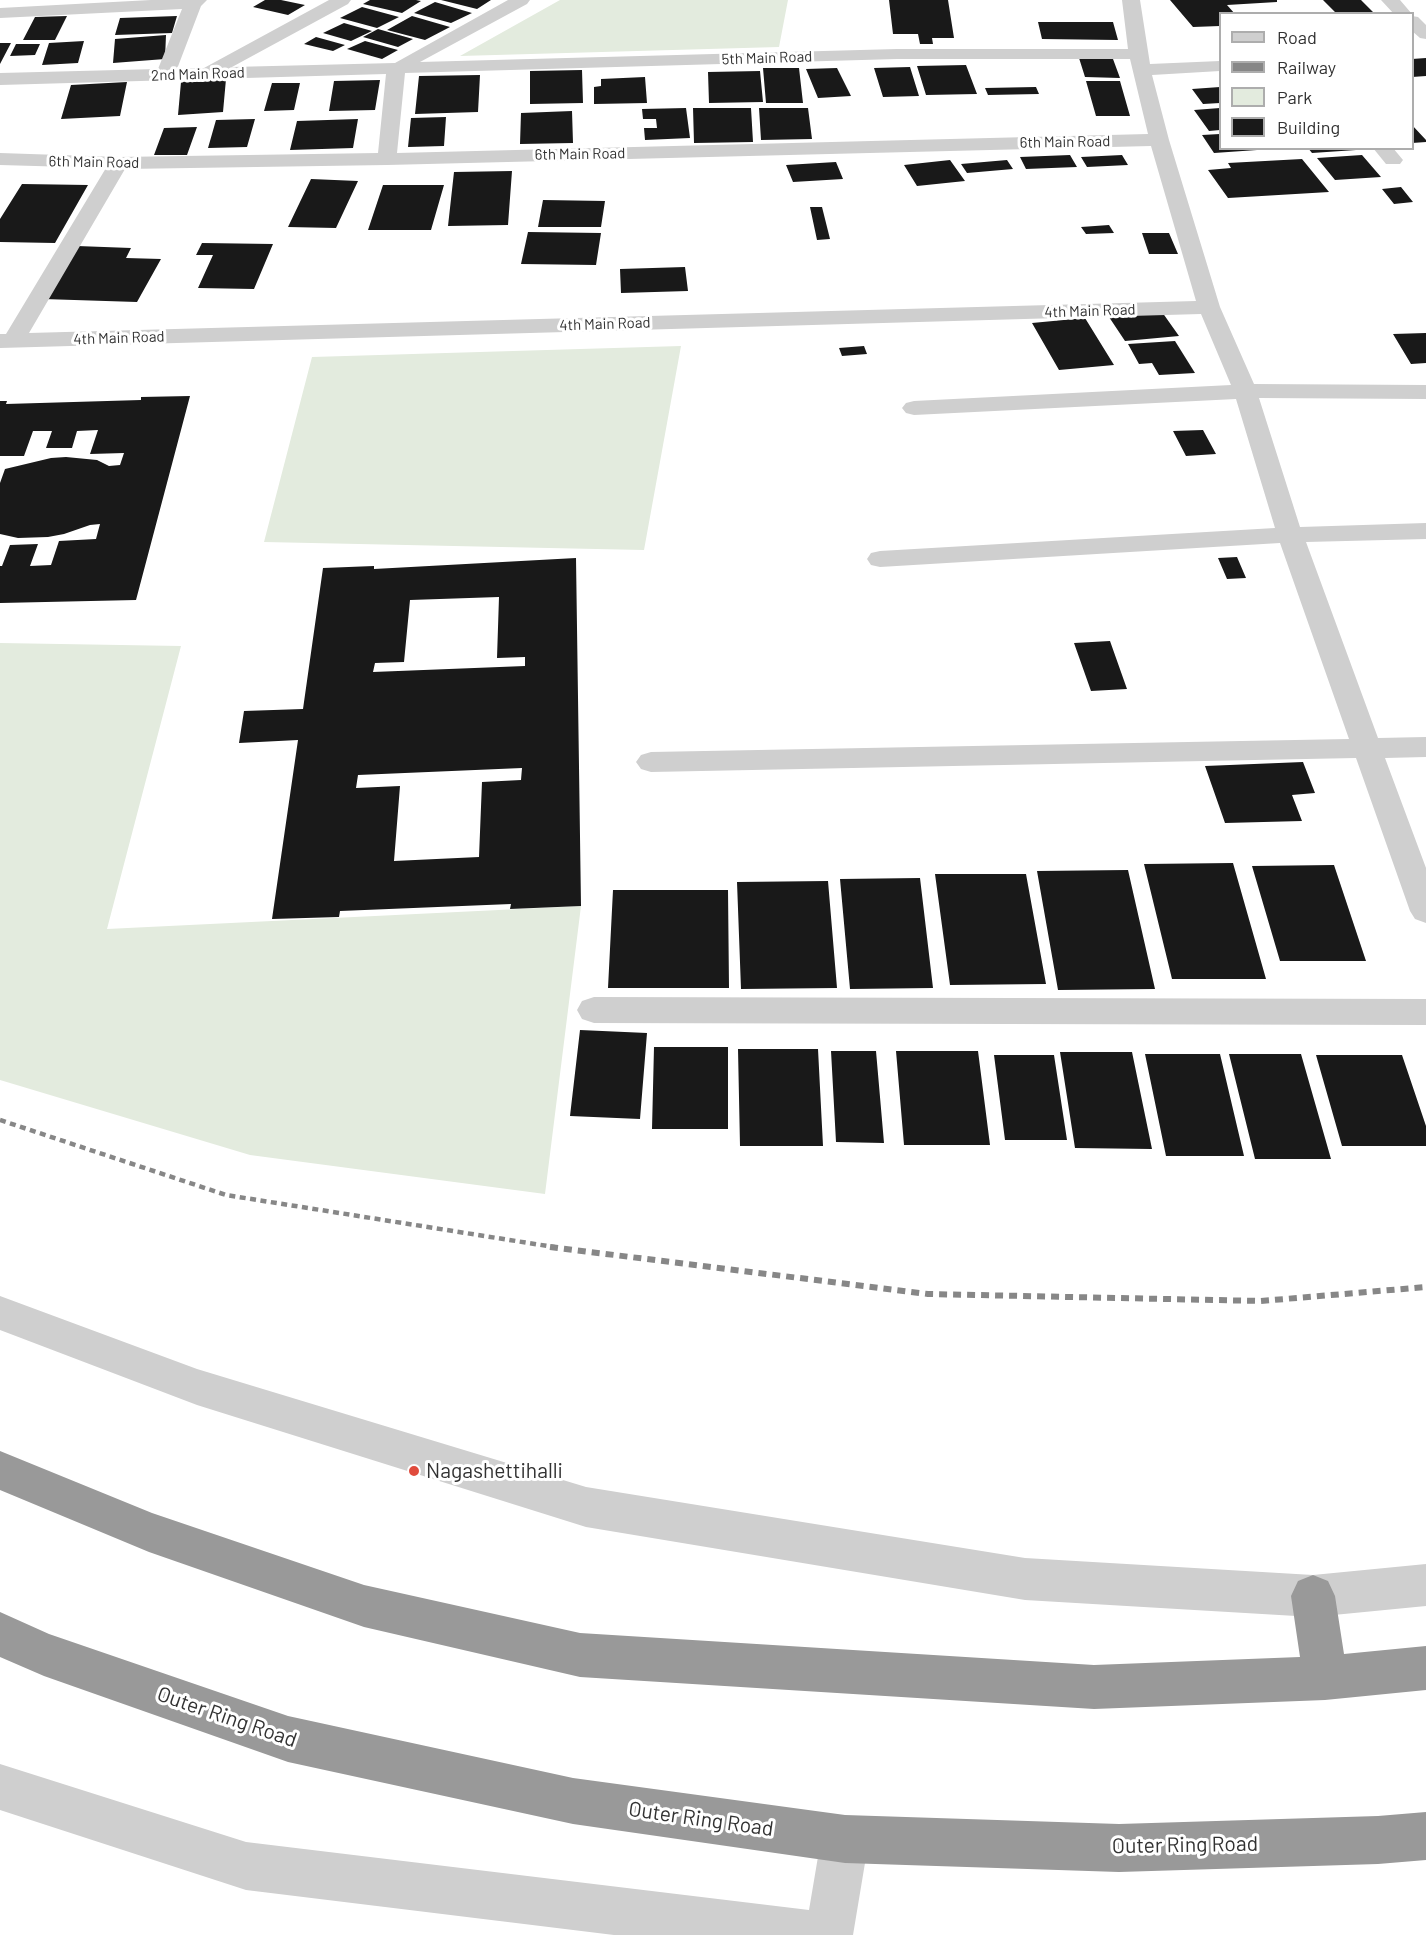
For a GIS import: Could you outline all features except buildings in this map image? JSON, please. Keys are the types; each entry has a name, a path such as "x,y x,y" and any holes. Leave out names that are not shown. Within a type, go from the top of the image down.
{"highway":[{"path":"0,1470 150,1532 364,1606 580,1655 1094,1687 1325,1678 1426,1668"},
{"path":"1313,1596 1325,1678"},
{"name":"Outer Ring Road","path":"0,1634 44,1654 288,1739 573,1801 845,1839 1119,1848 1378,1840 1426,1836"}],"street":[{"path":"206,74 342,0"},
{"path":"387,159 396,68 521,0"},
{"path":"1131,0 1140,62 1159,140 1209,307 1245,391 1290,535 1426,911"},
{"path":"1390,0 1402,12"},
{"path":"0,13 195,1 165,75"},
{"path":"1414,22 1426,34"},
{"name":"5th Main Road","path":"396,68 897,54 1219,66"},
{"name":"2nd Main Road","path":"0,79 396,68"},
{"name":"6th Main Road","path":"0,159 119,163 387,159 1159,140"},
{"path":"6,341 119,163"},
{"name":"4th Main Road","path":"6,341 1209,307"},
{"path":"914,408 1245,391 1426,392"},
{"path":"880,559 1290,535 1426,531"},
{"path":"651,762 1426,747"},
{"path":"594,1010 1426,1012"},
{"path":"0,1313 197,1387 586,1507 1025,1579 1313,1596 1426,1585"},
{"path":"0,1787 246,1866 813,1935"},
{"path":"829,1935 845,1839"}],"green space":[{"path":"560,0 788,0 779,47 460,56"},
{"path":"681,346 644,550 264,542 312,357"},
{"path":"0,643 181,646 107,929 581,906 545,1194 250,1155 0,1080"}],"railway":[{"path":"0,1120 226,1195 560,1248"},
{"path":"550,1247 928,1294 1261,1301 1426,1287"}],"place":[{"name":"Nagashettihalli","path":"414,1471"}]}
